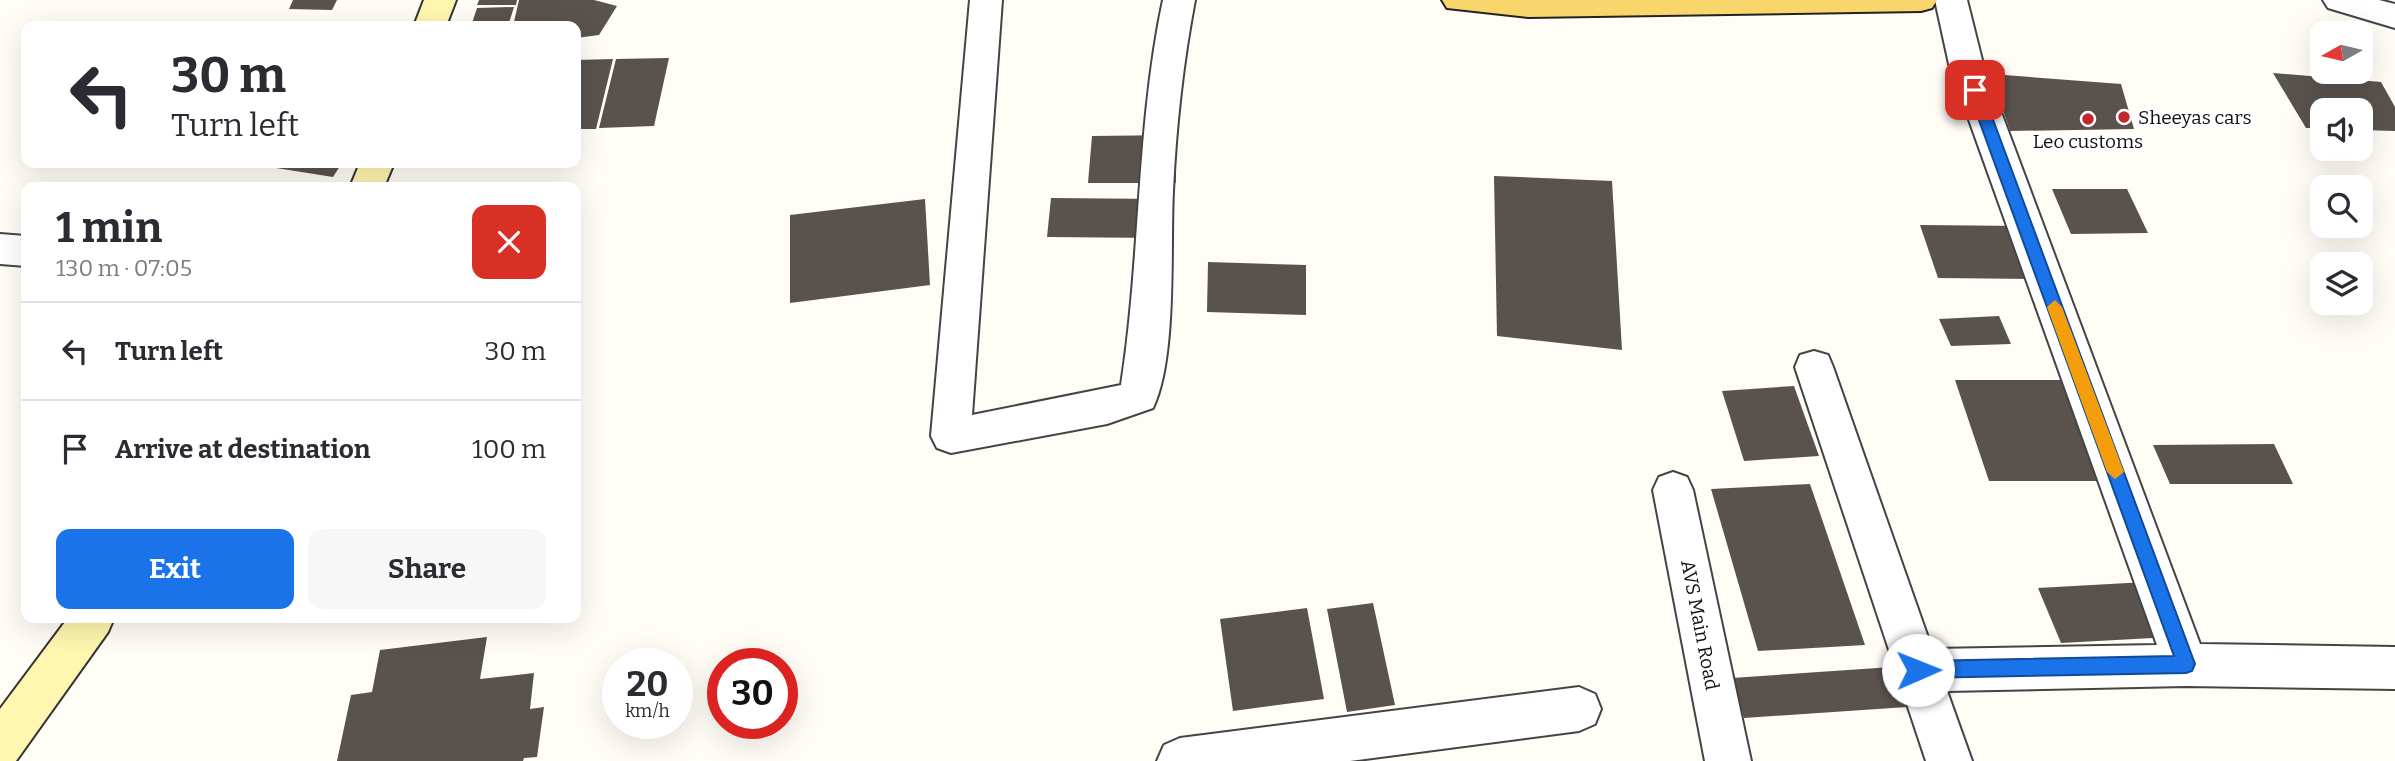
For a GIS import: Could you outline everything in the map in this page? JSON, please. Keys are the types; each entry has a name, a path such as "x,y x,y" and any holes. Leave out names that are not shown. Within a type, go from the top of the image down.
{"main road":[{"path":"1458,0 1528,6 1921,0"}],"street":[{"path":"432,21 440,0"},
{"path":"986,0 951,436 1107,407 1139,396 1150,322 1155,189 1168,53 1179,0"},
{"path":"1951,0 1963,41 1966,64 2186,664"},
{"path":"2339,0 2395,16"},
{"path":"0,249 21,251"},
{"path":"1814,367 1949,761"},
{"name":"AVS Main Road","path":"1673,490 1728,761"},
{"path":"0,746 89,623"},
{"path":"1918,670 2186,664 2395,668"},
{"path":"1180,761 1579,709"}],"building":[{"path":"293,0 337,0 332,10 289,9"},
{"path":"479,0 517,0 516,5 477,5"},
{"path":"519,0 594,0 617,6 599,35 581,37 581,21 514,21"},
{"path":"514,7 510,21 473,21 477,8"},
{"path":"669,58 654,126 599,128 616,59"},
{"path":"613,59 596,129 581,129 581,60"},
{"path":"2273,73 2310,76 2310,84 2381,82 2395,107 2395,131 2373,130 2373,98 2310,98 2310,128 2306,128"},
{"path":"1991,74 2121,84 2134,129 2010,131"},
{"path":"1175,135 1176,183 1088,183 1092,136"},
{"path":"276,168 339,168 333,177"},
{"path":"1494,176 1612,181 1622,350 1497,336"},
{"path":"2052,189 2127,189 2148,233 2071,234"},
{"path":"1051,198 1163,199 1158,238 1047,237"},
{"path":"925,199 930,285 790,303 790,215"},
{"path":"1920,225 2024,226 2045,279 1938,278"},
{"path":"1208,262 1306,265 1306,315 1207,312"},
{"path":"1999,316 2011,344 1951,346 1939,319"},
{"path":"1955,380 2084,380 2123,481 1989,481"},
{"path":"1794,386 1819,456 1744,461 1722,391"},
{"path":"2274,444 2293,484 2170,484 2153,445"},
{"path":"1810,484 1865,645 1758,651 1711,489"},
{"path":"2146,582 2171,637 2061,643 2038,588"},
{"path":"1373,603 1395,705 1347,712 1327,609"},
{"path":"1307,608 1324,699 1233,711 1220,619"},
{"path":"487,637 480,679 534,673 530,709 544,707 537,757 524,758 523,761 337,761 351,695 372,692 380,650"},
{"path":"1892,667 1907,707 1744,718 1732,678"}],"slow traffic":[{"path":"2055,307 2115,472"}],"place":[{"name":"Sheeyas cars","path":"2124,117"},
{"name":"Leo customs","path":"2088,119"}],"route":[{"path":"1918,670 2186,664 1975,90"}]}
